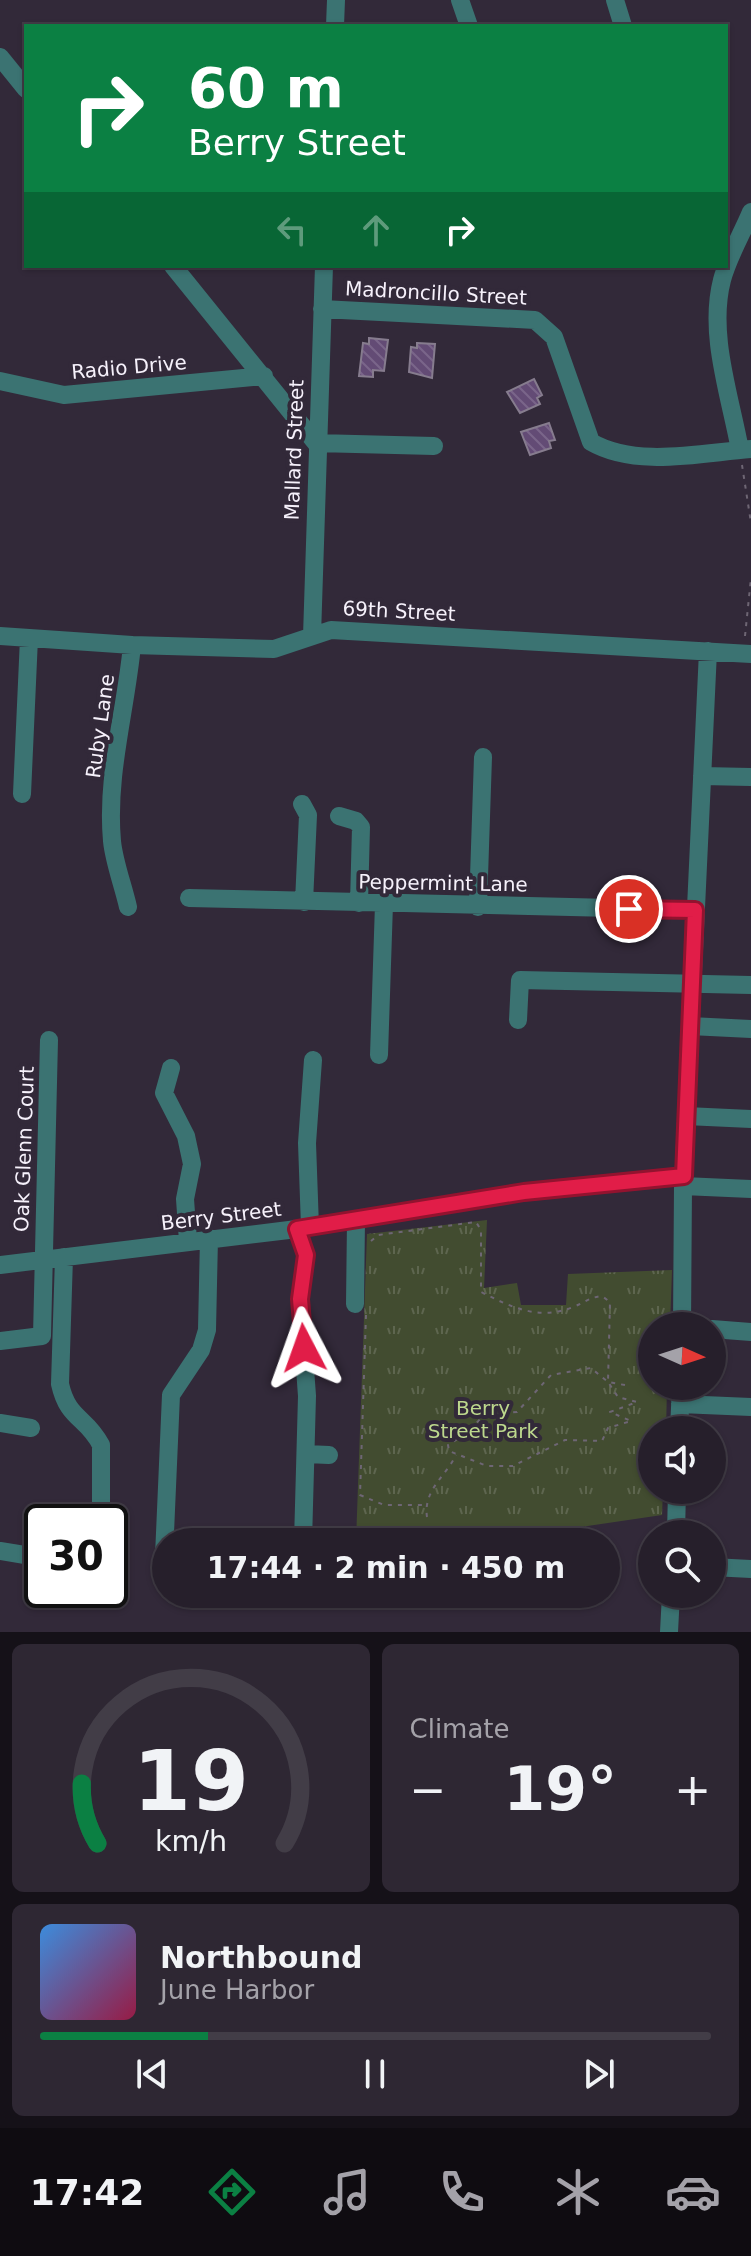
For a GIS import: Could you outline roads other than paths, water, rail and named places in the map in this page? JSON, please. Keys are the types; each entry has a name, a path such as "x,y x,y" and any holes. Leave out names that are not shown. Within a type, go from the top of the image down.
{"street":[{"path":"460,0 468,24"},
{"path":"615,0 622,24"},
{"path":"333,2 335,24"},
{"path":"0,57 24,87"},
{"path":"728,265 751,212"},
{"path":"175,268 316,443 434,446"},
{"name":"Mallard Street","path":"312,636 324,268"},
{"path":"727,268 717,309 719,340 746,449"},
{"name":"Madroncillo Street","path":"322,309 535,320 554,337 591,442 611,454 674,456 746,449"},
{"name":"Radio Drive","path":"0,381 64,395 264,376"},
{"name":"69th Street","path":"0,636 132,645 274,649 331,630 747,653"},
{"path":"22,794 29,638"},
{"name":"Ruby Lane","path":"128,907 112,842 114,756 127,698 132,645"},
{"path":"682,1312 683,1181 708,651"},
{"path":"478,907 483,757"},
{"path":"702,776 751,777"},
{"path":"302,804 308,815 304,902"},
{"path":"339,816 356,821 361,827 359,903"},
{"name":"Peppermint Lane","path":"189,898 695,910"},
{"path":"379,1055 384,904"},
{"path":"518,1020 520,980 675,985 692,981 751,985"},
{"path":"690,1026 751,1029"},
{"name":"Oak Glenn Court","path":"0,1341 42,1336 49,1040"},
{"path":"303,1528 307,1396 300,1299 306,1255 307,1143 313,1060"},
{"path":"171,1068 164,1093 186,1136 192,1164 185,1199 188,1241"},
{"path":"686,1116 751,1119"},
{"name":"Berry Street","path":"0,1265 304,1228 524,1192 683,1181 751,1189"},
{"path":"356,1220 361,1306"},
{"path":"165,1528 171,1395 201,1350 207,1330 209,1238"},
{"path":"64,1257 60,1384 64,1405 96,1435 101,1445 101,1504"},
{"path":"726,1330 751,1332"},
{"path":"710,1400 751,1407"},
{"path":"0,1423 31,1428"},
{"path":"306,1454 329,1455"},
{"path":"0,1551 24,1555"},
{"path":"726,1568 751,1569"},
{"path":"669,1632 670,1608"}],"park label":[{"name":"Berry Street Park","path":"483,1420"}]}
